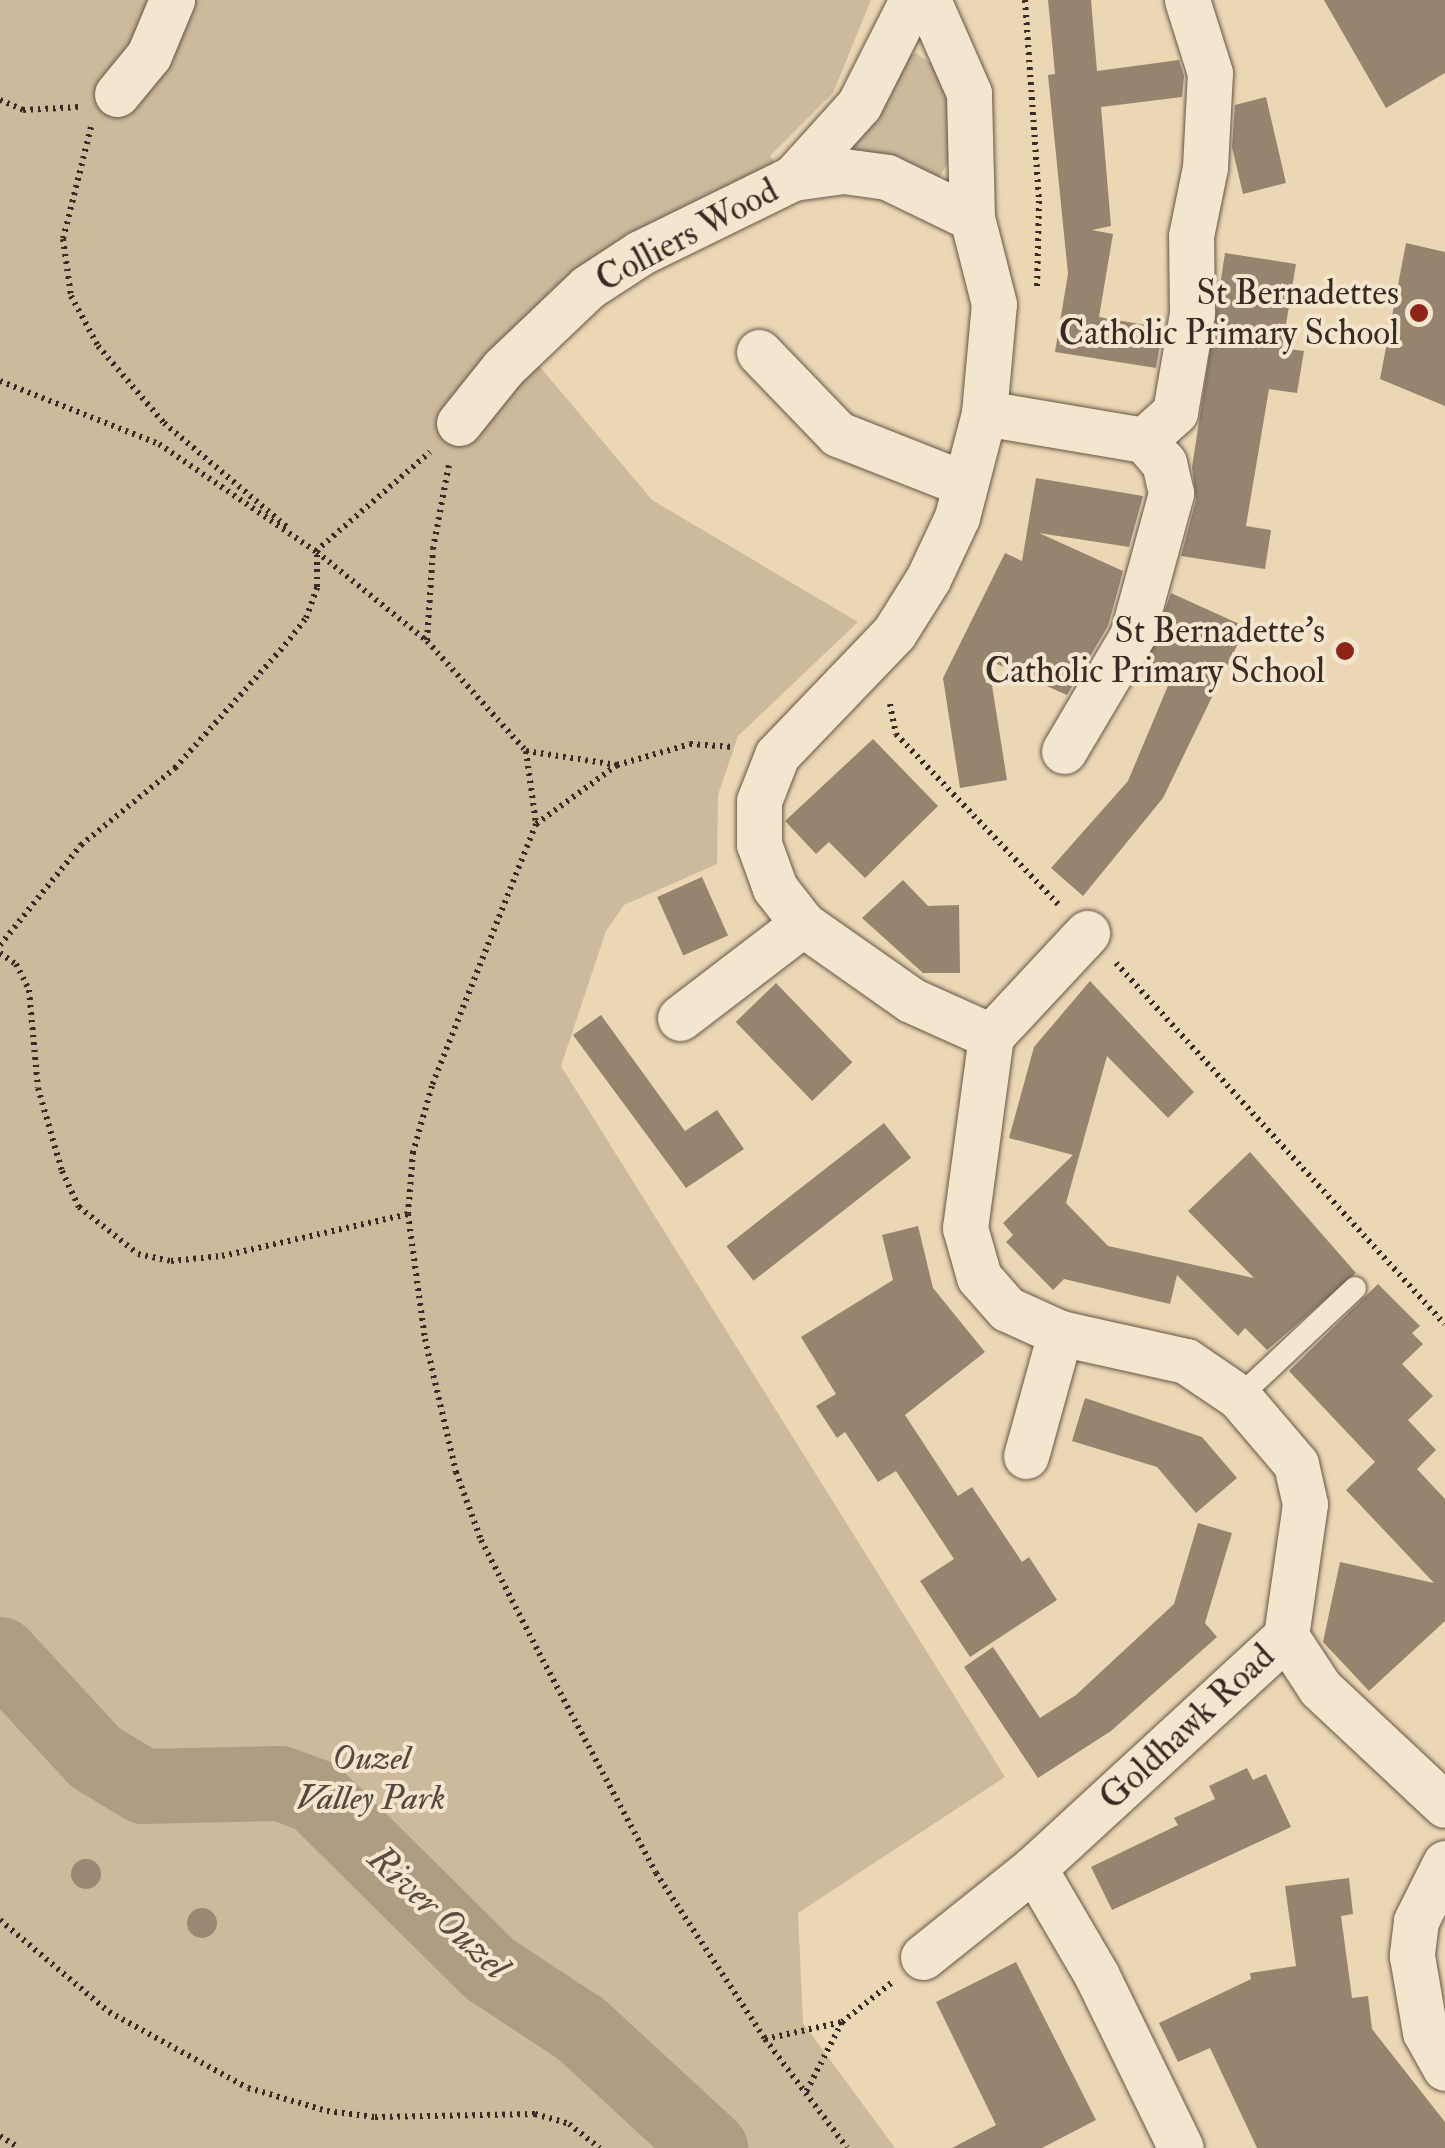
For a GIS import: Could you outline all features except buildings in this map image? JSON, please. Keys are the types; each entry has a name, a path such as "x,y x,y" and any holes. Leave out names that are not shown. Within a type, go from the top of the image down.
{"street":[{"path":"117,94 150,55 172,0"},
{"name":"Colliers Wood","path":"793,178 859,106 912,0"},
{"path":"928,0 969,93 972,218 994,304 984,413 964,484 928,579 894,633 777,755 760,801 759,844 769,873 804,924 911,1000 992,1036 1087,933"},
{"path":"1144,440 1174,412 1192,314 1192,236 1205,167 1210,72 1187,0"},
{"name":"Colliers Wood","path":"459,424 503,368 588,287 640,253 793,178 844,171 887,177 972,218"},
{"path":"759,352 838,434 964,484"},
{"path":"984,413 1144,440 1164,463 1171,493 1132,636 1064,751"},
{"path":"680,1018 804,924"},
{"name":"Goldhawk Road","path":"923,1958 1034,1868 1286,1636 1304,1504 1296,1464 1239,1397 1186,1361 1060,1332 1006,1310 979,1276 964,1228 992,1036"},
{"path":"1026,1456 1060,1332"},
{"path":"1286,1636 1320,1688 1445,1805"},
{"path":"1445,1864 1416,1921 1412,1956 1425,2032 1445,2068"},
{"path":"1034,1868 1097,1976 1181,2148"}],"lane":[{"path":"1239,1397 1355,1288"}],"path":[{"path":"0,100 23,110 64,112 117,94"},
{"path":"117,94 90,128 62,239 71,296 98,346 164,424 427,641 526,750 617,765"},
{"path":"0,381 159,444 318,552"},
{"path":"0,945 81,845 175,768 295,632 317,587 318,552 459,424"},
{"path":"427,641 433,549 459,424"},
{"path":"536,824 617,765 690,744 736,748"},
{"path":"526,750 536,824 432,1086 413,1152 408,1214 425,1339 456,1472 481,1540 656,1873 765,2039 847,2148"},
{"path":"0,953 16,964 29,990 38,1088 62,1171 80,1206 138,1254 171,1261 222,1256 408,1214"},
{"path":"0,1920 109,2012 248,2088 326,2112 375,2117 535,2114 569,2124 600,2148"},
{"path":"805,2094 842,2022 923,1958"},
{"path":"765,2039 842,2022"},
{"path":"0,2136 19,2148"}],"green space":[{"name":"Ouzel Valley Park","path":"0,0 871,0 833,93 770,156 777,166 530,355 652,500 858,622 738,736 718,795 717,864 624,905 606,931 561,1066 1005,1777 798,1913 803,2023 895,2148 0,2148"},
{"path":"915,53 940,69 953,98 950,159 937,181 838,157 901,60"}],"waterway":[{"name":"River Ouzel","path":"0,1654 95,1757 143,1786 280,1783 315,1796 490,1969 581,2029 710,2148"}],"place":[{"name":"St Bernadettes Catholic Primary School","path":"1419,313"},
{"name":"St Bernadette's Catholic Primary School","path":"1345,651"}]}
